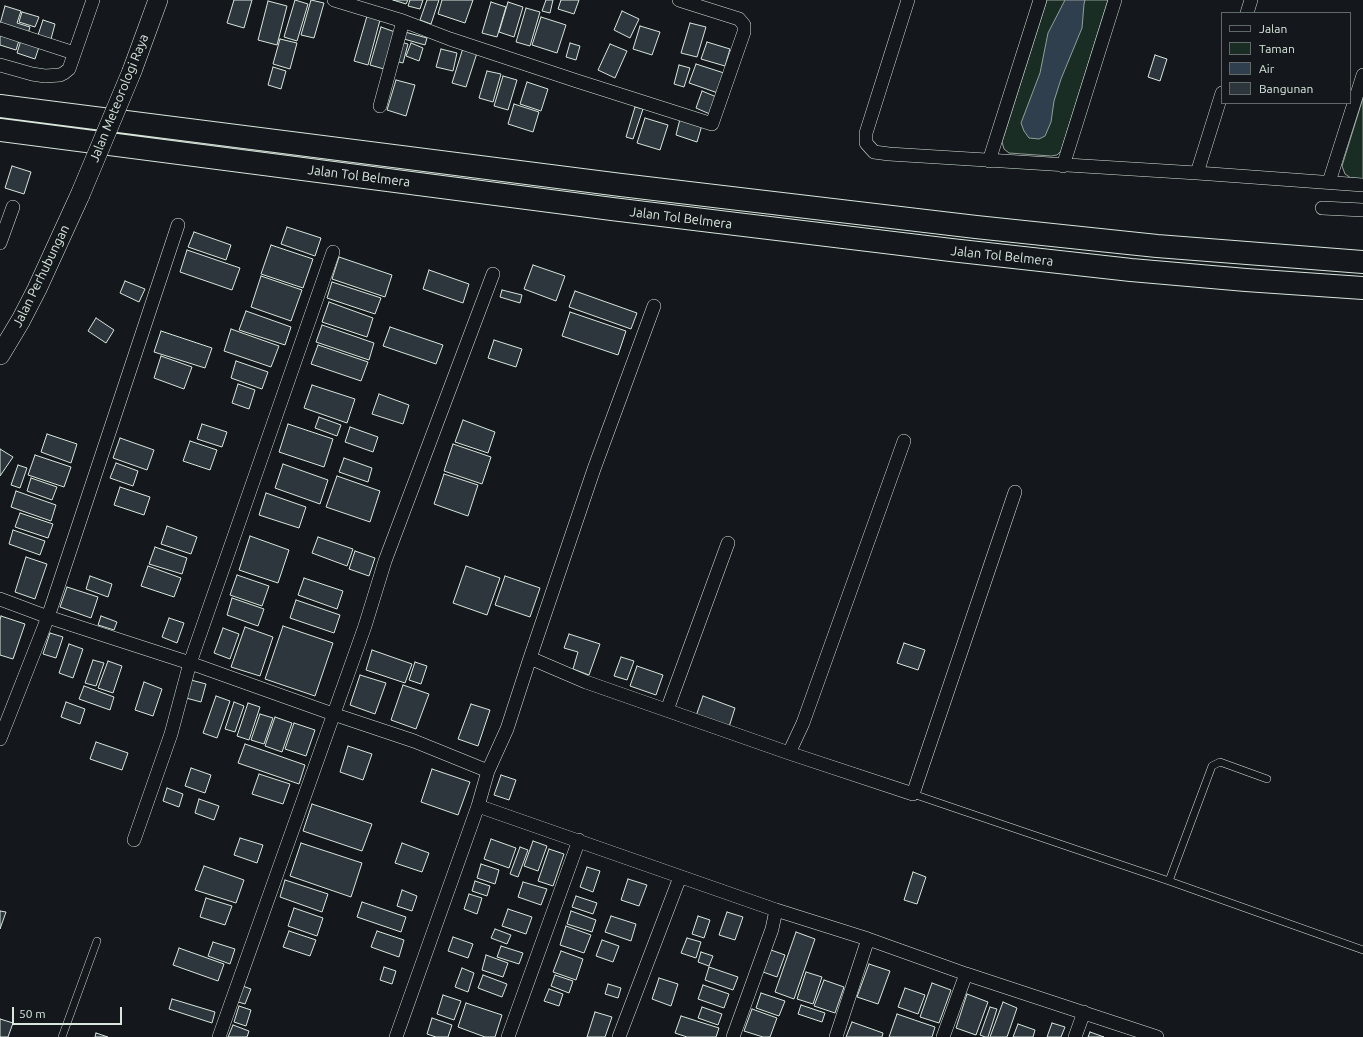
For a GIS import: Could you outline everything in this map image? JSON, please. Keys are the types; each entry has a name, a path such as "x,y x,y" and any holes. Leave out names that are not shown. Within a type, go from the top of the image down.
{"highway":[{"name":"Jalan Tol Belmera","path":"0,106 621,185 968,226 1157,246 1363,262"},
{"name":"Jalan Tol Belmera","path":"0,130 627,211 943,249 1131,270 1363,288"}],"main road":[{"name":"Jalan Meteorologi Raya","path":"80,195 132,71 158,0"},
{"name":"Jalan Perhubungan","path":"0,354 21,320 37,289 80,195"}],"street":[{"path":"0,65 45,76 60,75 69,69 93,0"},
{"path":"334,0 403,21 450,39 712,124 744,32 744,25 739,20 679,0"},
{"path":"908,0 866,133 866,143 874,152 1063,166 1197,173 1363,185"},
{"path":"989,161 1040,0"},
{"path":"1063,166 1115,0"},
{"path":"1247,12 1251,0"},
{"path":"380,106 403,21"},
{"path":"0,29 74,53"},
{"path":"1329,182 1363,75"},
{"path":"1197,173 1221,96"},
{"path":"0,243 2,229 13,207"},
{"path":"1322,208 1363,210"},
{"path":"0,739 48,617 178,225"},
{"path":"134,840 172,734 190,663 333,252"},
{"path":"219,1037 365,626 385,561 493,274"},
{"path":"396,1037 478,806 488,771 507,729 594,468 654,306"},
{"path":"789,753 803,723 904,440"},
{"path":"530,658 586,682 789,753 914,794 1015,492"},
{"path":"667,710 728,543"},
{"path":"0,599 48,617 190,663 333,714 414,740 488,771"},
{"path":"478,806 776,910 868,939 966,974 1157,1037"},
{"path":"508,1037 579,840"},
{"path":"619,1037 680,876"},
{"path":"733,1037 772,929 776,910"},
{"path":"836,1037 868,939"},
{"path":"943,1037 966,974"},
{"path":"1075,1037 1084,1012"}],"lane":[{"path":"1169,881 1212,766 1220,762 1267,779"},
{"path":"914,794 1169,881 1363,950"},
{"path":"62,1037 97,941"}],"green space":[{"path":"1047,0 1108,0 1061,151 1057,155 1051,156 1009,153 1004,149 1002,142"},
{"path":"1363,98 1363,179 1351,178 1345,174 1342,166"}],"water":[{"path":"1065,0 1085,0 1082,28 1061,79 1054,101 1051,122 1045,136 1039,139 1029,138 1021,123 1040,73 1048,33"}],"building":[{"path":"234,0 252,0 244,28 227,23"},
{"path":"295,0 308,4 297,41 284,37"},
{"path":"311,0 324,3 314,38 301,35"},
{"path":"393,0 408,0 406,4"},
{"path":"410,0 423,0 420,9 408,6"},
{"path":"427,0 439,0 431,24 420,20"},
{"path":"442,0 473,0 465,23 438,14"},
{"path":"546,0 553,0 550,13 542,11"},
{"path":"561,0 579,0 574,14 558,9"},
{"path":"268,1 287,6 277,45 258,40"},
{"path":"491,2 506,7 497,37 482,33"},
{"path":"508,2 523,7 514,37 499,32"},
{"path":"5,6 21,11 17,23 30,27 28,34 0,24"},
{"path":"526,8 540,12 530,46 516,42"},
{"path":"622,11 639,19 630,38 614,30"},
{"path":"22,12 39,17 35,27 19,22"},
{"path":"367,16 380,20 368,65 354,61"},
{"path":"541,17 566,25 557,53 532,45"},
{"path":"43,20 55,24 51,39 38,35"},
{"path":"690,23 706,27 697,57 681,53"},
{"path":"640,26 660,32 652,55 633,49"},
{"path":"381,27 395,32 384,69 370,65"},
{"path":"0,31 20,37 16,50 0,45"},
{"path":"405,32 427,38 425,45 404,39"},
{"path":"22,37 40,44 35,59 17,53"},
{"path":"280,39 297,43 290,69 273,64"},
{"path":"400,42 408,44 403,63 395,61"},
{"path":"707,42 730,49 725,66 701,59"},
{"path":"411,43 423,48 419,61 406,56"},
{"path":"570,43 580,46 576,60 566,57"},
{"path":"610,44 627,51 615,78 598,70"},
{"path":"463,48 477,53 466,87 452,83"},
{"path":"441,49 457,53 453,71 436,67"},
{"path":"1155,55 1167,59 1160,81 1148,77"},
{"path":"696,64 724,73 718,93 689,83"},
{"path":"679,65 690,68 684,87 674,84"},
{"path":"273,67 286,71 281,89 268,85"},
{"path":"487,71 501,74 493,102 479,98"},
{"path":"503,76 517,80 508,110 494,106"},
{"path":"396,80 415,85 406,116 387,110"},
{"path":"527,82 548,89 541,111 520,104"},
{"path":"702,91 719,98 712,115 696,108"},
{"path":"514,104 539,112 533,132 508,124"},
{"path":"635,107 643,109 633,139 626,137"},
{"path":"645,118 668,125 660,150 637,143"},
{"path":"680,119 702,125 697,142 676,135"},
{"path":"12,166 31,172 24,194 5,188"},
{"path":"287,227 321,238 315,256 281,244"},
{"path":"194,232 231,245 226,260 188,247"},
{"path":"271,245 313,259 303,288 261,274"},
{"path":"187,250 240,268 232,290 180,272"},
{"path":"339,257 392,275 385,297 332,279"},
{"path":"533,265 565,276 556,301 524,289"},
{"path":"429,270 469,284 463,303 423,289"},
{"path":"261,276 302,290 291,321 251,307"},
{"path":"125,281 145,289 139,302 120,293"},
{"path":"332,282 381,298 375,314 327,298"},
{"path":"502,290 522,295 520,303 500,297"},
{"path":"575,291 637,313 631,329 569,307"},
{"path":"329,302 373,318 367,337 322,322"},
{"path":"246,311 291,327 285,345 239,330"},
{"path":"570,312 626,331 618,355 562,336"},
{"path":"96,318 114,330 106,343 88,331"},
{"path":"322,325 374,343 369,360 316,342"},
{"path":"390,327 443,345 436,364 383,346"},
{"path":"231,329 279,346 271,367 224,351"},
{"path":"161,331 212,348 205,368 154,352"},
{"path":"494,340 522,349 516,367 488,358"},
{"path":"318,345 368,362 361,381 311,364"},
{"path":"161,356 192,367 184,389 154,378"},
{"path":"236,361 268,372 262,389 231,378"},
{"path":"238,384 255,390 249,409 232,403"},
{"path":"312,385 355,399 347,423 304,408"},
{"path":"379,394 409,405 403,424 372,414"},
{"path":"319,417 341,425 337,436 315,428"},
{"path":"463,420 495,432 488,453 455,442"},
{"path":"202,424 227,432 222,447 197,439"},
{"path":"288,424 333,439 324,467 279,452"},
{"path":"350,427 378,437 373,452 345,442"},
{"path":"47,434 77,444 71,463 41,452"},
{"path":"120,438 154,450 147,470 113,458"},
{"path":"190,441 217,450 210,470 183,461"},
{"path":"453,444 491,457 482,484 444,471"},
{"path":"0,449 13,457 0,476"},
{"path":"35,455 71,467 64,487 28,475"},
{"path":"344,458 372,468 368,482 339,472"},
{"path":"116,463 138,471 133,486 110,478"},
{"path":"283,464 328,480 320,504 275,488"},
{"path":"18,465 27,468 20,488 11,485"},
{"path":"444,474 478,485 468,516 434,504"},
{"path":"337,476 380,491 370,522 326,507"},
{"path":"31,478 57,487 52,500 27,491"},
{"path":"120,487 150,497 144,515 114,505"},
{"path":"16,491 56,505 51,521 11,507"},
{"path":"266,493 306,507 299,528 259,515"},
{"path":"20,513 53,524 48,538 15,527"},
{"path":"167,526 197,537 191,554 161,544"},
{"path":"13,530 45,541 40,555 9,544"},
{"path":"250,536 289,550 278,583 239,570"},
{"path":"318,537 353,549 347,566 312,553"},
{"path":"155,547 187,558 182,574 149,564"},
{"path":"355,551 375,558 369,576 349,569"},
{"path":"26,557 47,564 35,599 15,592"},
{"path":"148,566 181,578 174,597 141,586"},
{"path":"466,566 500,578 487,615 453,603"},
{"path":"237,575 269,586 262,606 230,595"},
{"path":"90,576 112,584 108,597 86,589"},
{"path":"505,576 540,588 530,617 495,605"},
{"path":"304,578 343,591 337,609 298,595"},
{"path":"67,587 98,597 91,618 60,607"},
{"path":"232,598 264,609 258,626 227,615"},
{"path":"296,600 340,615 334,633 290,618"},
{"path":"1,616 25,624 13,659 0,655"},
{"path":"101,616 117,622 114,630 98,625"},
{"path":"169,618 184,623 177,643 162,637"},
{"path":"283,626 333,643 315,696 265,679"},
{"path":"245,627 273,637 260,676 231,667"},
{"path":"223,628 239,634 230,659 214,653"},
{"path":"50,633 63,637 56,658 43,654"},
{"path":"569,634 600,644 589,675 573,669 578,652 564,648"},
{"path":"904,643 925,650 918,670 897,663"},
{"path":"69,644 83,649 73,678 59,673"},
{"path":"372,650 412,664 405,683 366,670"},
{"path":"621,657 634,661 627,680 614,676"},
{"path":"93,660 104,663 96,686 85,683"},
{"path":"108,661 122,666 113,693 98,688"},
{"path":"415,662 427,666 421,684 409,680"},
{"path":"637,666 663,675 656,695 630,686"},
{"path":"360,675 386,683 375,714 350,705"},
{"path":"191,680 206,684 201,702 186,698"},
{"path":"144,682 162,689 153,716 135,710"},
{"path":"403,685 429,694 416,729 391,720"},
{"path":"84,686 114,697 110,710 79,699"},
{"path":"216,696 230,701 217,738 203,733"},
{"path":"703,696 735,708 729,727 696,716"},
{"path":"66,702 85,709 80,724 61,717"},
{"path":"234,702 244,706 235,732 225,729"},
{"path":"248,703 260,707 249,740 237,736"},
{"path":"471,704 490,710 478,746 458,739"},
{"path":"260,714 273,718 264,744 251,740"},
{"path":"275,717 292,723 282,752 265,746"},
{"path":"294,723 315,730 306,756 285,749"},
{"path":"96,742 128,753 122,770 90,759"},
{"path":"245,744 305,765 299,784 238,763"},
{"path":"348,746 372,754 363,780 340,772"},
{"path":"191,768 211,775 205,793 185,786"},
{"path":"432,769 470,782 458,815 421,802"},
{"path":"259,774 290,784 283,804 252,794"},
{"path":"501,775 516,780 509,800 494,795"},
{"path":"167,788 183,794 179,807 163,801"},
{"path":"199,799 219,806 214,820 195,813"},
{"path":"312,804 372,824 362,851 303,831"},
{"path":"240,838 263,845 257,863 234,855"},
{"path":"491,839 516,848 509,868 484,859"},
{"path":"533,841 547,846 538,871 524,866"},
{"path":"301,843 362,863 351,897 290,876"},
{"path":"402,843 429,853 422,872 395,863"},
{"path":"520,847 528,850 518,877 510,874"},
{"path":"549,849 564,854 553,886 538,881"},
{"path":"481,864 499,870 495,884 477,878"},
{"path":"204,866 244,880 236,903 195,890"},
{"path":"587,867 600,871 593,892 580,887"},
{"path":"913,872 926,877 917,904 904,900"},
{"path":"628,879 647,885 639,906 621,900"},
{"path":"285,880 328,894 322,912 280,897"},
{"path":"475,881 490,886 487,896 472,891"},
{"path":"523,882 547,889 541,905 518,897"},
{"path":"402,890 417,896 412,911 397,906"},
{"path":"469,894 482,898 477,914 464,909"},
{"path":"576,896 597,903 593,914 572,907"},
{"path":"206,898 232,906 225,925 200,917"},
{"path":"362,902 406,917 401,932 357,917"},
{"path":"294,908 323,918 317,936 288,926"},
{"path":"508,909 532,917 526,934 502,926"},
{"path":"0,911 6,912 0,929"},
{"path":"571,911 596,920 592,932 567,924"},
{"path":"727,912 743,917 735,940 719,935"},
{"path":"611,916 636,924 631,941 605,932"},
{"path":"698,916 710,920 704,938 692,934"},
{"path":"566,926 591,935 584,953 560,945"},
{"path":"495,929 511,935 507,944 491,938"},
{"path":"289,931 316,940 310,956 283,947"},
{"path":"377,931 404,940 399,957 371,947"},
{"path":"796,932 815,939 794,999 775,992"},
{"path":"453,937 473,944 468,958 448,951"},
{"path":"687,938 701,942 696,958 681,953"},
{"path":"602,940 619,946 613,962 596,956"},
{"path":"213,942 235,949 230,964 208,956"},
{"path":"501,946 523,953 519,964 497,957"},
{"path":"179,948 224,964 218,981 173,965"},
{"path":"771,950 785,955 777,977 763,972"},
{"path":"561,951 583,959 576,980 553,972"},
{"path":"701,952 713,956 709,966 698,962"},
{"path":"486,955 508,963 503,977 482,970"},
{"path":"869,964 890,971 878,1004 857,997"},
{"path":"384,967 396,971 392,984 380,980"},
{"path":"709,967 738,977 733,990 705,980"},
{"path":"462,968 474,973 468,992 455,987"},
{"path":"806,972 822,977 813,1004 797,999"},
{"path":"483,975 507,984 502,997 478,988"},
{"path":"555,975 573,981 569,993 551,986"},
{"path":"659,978 678,984 671,1006 652,999"},
{"path":"824,980 844,987 835,1013 814,1006"},
{"path":"932,983 951,990 939,1023 920,1017"},
{"path":"608,984 621,988 618,998 605,994"},
{"path":"240,985 251,989 245,1004 235,1001"},
{"path":"703,985 729,994 724,1008 698,999"},
{"path":"905,988 925,995 918,1014 898,1007"},
{"path":"549,989 563,994 559,1006 544,1001"},
{"path":"761,993 785,1001 779,1016 756,1008"},
{"path":"967,994 988,1002 976,1035 956,1028"},
{"path":"443,995 461,1001 454,1020 437,1014"},
{"path":"172,999 215,1012 212,1023 169,1009"},
{"path":"1003,1002 1017,1008 1007,1037 990,1037"},
{"path":"466,1003 502,1015 495,1037 485,1037 458,1027"},
{"path":"801,1005 825,1013 822,1022 798,1014"},
{"path":"239,1006 251,1010 246,1026 234,1022"},
{"path":"702,1007 722,1014 718,1025 698,1018"},
{"path":"990,1007 997,1009 988,1037 985,1037 980,1035"},
{"path":"752,1009 777,1018 770,1037 763,1037 744,1031"},
{"path":"595,1012 612,1017 605,1037 587,1037"},
{"path":"897,1014 935,1027 932,1037 889,1037"},
{"path":"681,1016 719,1028 716,1037 687,1037 675,1033"},
{"path":"432,1018 452,1025 448,1037 436,1037 427,1034"},
{"path":"0,1019 13,1023 8,1037 0,1037"},
{"path":"852,1022 883,1033 882,1037 846,1037"},
{"path":"1052,1023 1065,1027 1061,1037 1047,1037"},
{"path":"1018,1024 1035,1030 1033,1037 1013,1037"},
{"path":"233,1025 249,1031 247,1037 228,1037"},
{"path":"1090,1032 1104,1037 1088,1037"},
{"path":"96,1033 108,1037 95,1037"}]}
